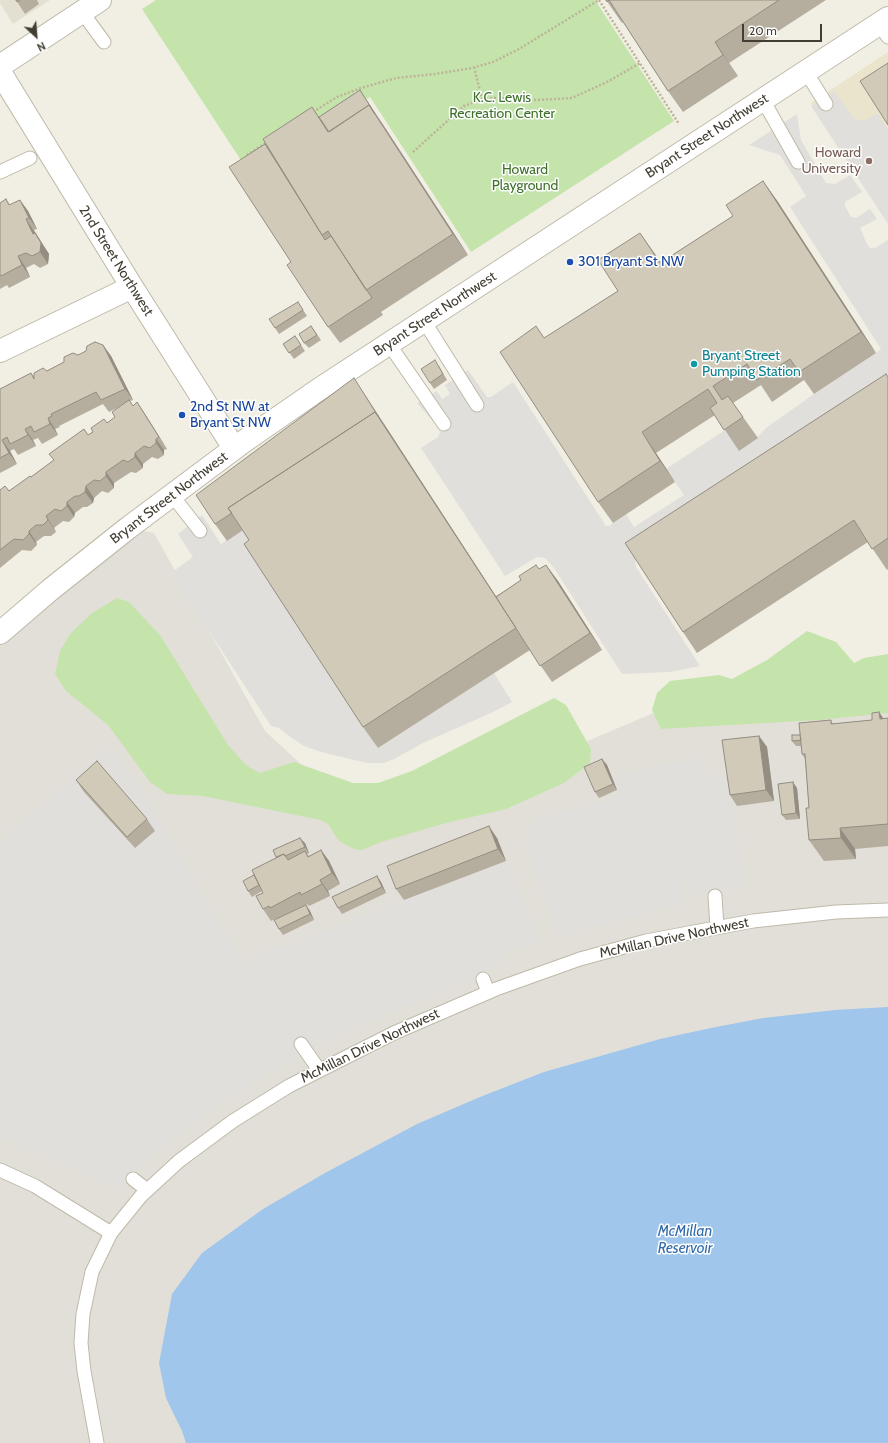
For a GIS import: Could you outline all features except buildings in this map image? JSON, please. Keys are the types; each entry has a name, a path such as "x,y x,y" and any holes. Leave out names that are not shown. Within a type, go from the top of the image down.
{"street":[{"path":"0,66 100,0"},
{"name":"Bryant Street Northwest","path":"0,633 88,559 234,448 318,390 806,72 885,27"},
{"name":"2nd Street Northwest","path":"0,72 132,287 234,448"},
{"path":"0,351 132,287"}],"lane":[{"path":"82,12 104,42"},
{"path":"806,72 826,104"},
{"path":"763,100 798,162"},
{"path":"0,172 30,158"},
{"path":"424,321 477,405"},
{"path":"389,344 444,424"},
{"path":"172,495 200,531"},
{"path":"715,896 717,927"},
{"name":"McMillan Drive Northwest","path":"97,1443 84,1371 81,1328 85,1300 92,1272 111,1233 125,1214 147,1190 179,1161 227,1125 260,1103 319,1070 414,1023 488,992 573,961 653,939 717,927 790,916 888,910"},
{"path":"483,979 488,992"},
{"path":"301,1044 319,1070"},
{"path":"0,1170 35,1186 111,1233"},
{"path":"134,1179 147,1190"}],"path":[{"path":"312,114 337,97 361,88 396,78 435,74 493,62 519,49 599,0 680,127"},
{"path":"413,152 464,106 482,99 495,98 537,100 572,98 609,81 640,63"},
{"path":"474,67 482,99"},
{"path":"247,155 273,138"}],"shaded area":[{"path":"0,0 50,0 13,24 0,3"},
{"name":"Howard University","path":"888,52 888,219 811,103"},
{"name":"Howard University","path":"834,91 855,119 864,121 877,113 888,130 888,224 811,106"},
{"path":"797,114 801,140 826,183 835,184 850,175 862,192 845,202 845,206 851,217 856,218 870,209 877,219 860,228 867,244 870,248 875,248 888,240 888,394 635,561 636,567 700,666 670,672 622,674 554,568 545,558 537,557 505,576 421,448 438,437 440,433 438,427 417,403 437,391 442,399 450,394 445,385 468,370 487,397 491,397 513,382 606,526 609,526 626,514 634,527 684,495 666,469 725,430 755,440 766,428 876,353 881,349 790,207 806,196 780,155 749,145"},
{"path":"202,515 221,544 243,529 378,748 494,673 512,702 423,743 384,763 367,763 321,752 304,746 279,728 271,726 171,573 193,557 178,534"},
{"path":"128,528 154,533 265,731 353,812 488,783 675,704 888,681 888,1443 0,1443 0,638"},
{"path":"108,746 136,779 245,968 252,962 251,958 273,944 280,948 288,947 403,899 404,900 506,861 540,940 498,958 501,965 343,1033 257,1080 197,1120 145,1161 117,1189 71,1166 0,1137 0,842","holes":["84,792 155,830 135,848"]},
{"path":"702,757 707,776 713,779 729,777 744,887 694,893 692,884 686,881 680,886 684,903 557,937 526,846 527,833 537,818 615,798 619,793 616,775"}],"green space":[{"name":"K.C. Lewis Recreation Center","path":"156,0 595,0 674,121 471,252 370,97 250,174 142,9"},
{"path":"117,598 129,602 160,635 228,745 247,766 260,773 294,762 353,783 378,783 412,771 554,698 566,705 591,749 590,763 564,783 506,809 446,823 381,842 362,850 354,849 339,841 328,824 320,820 203,796 167,794 150,782 108,725 66,691 55,674 60,651 70,634 92,613"},
{"path":"807,631 836,642 854,663 864,658 888,654 888,713 819,720 661,729 652,710 657,693 670,681 719,675 732,679 767,660"}],"water":[{"name":"McMillan Reservoir","path":"888,1007 888,1443 186,1443 182,1431 166,1398 159,1363 172,1294 202,1253 263,1209 325,1173 417,1124 544,1072 660,1039 763,1018 835,1010"}],"place":[{"name":"Howard University","path":"869,161"},
{"name":"301 Bryant St NW","path":"570,262"},
{"name":"Bryant Street Pumping Station","path":"694,364"},
{"name":"2nd St NW at Bryant St NW","path":"182,415"}],"park label":[{"name":"Howard Playground","path":"525,178"}]}
